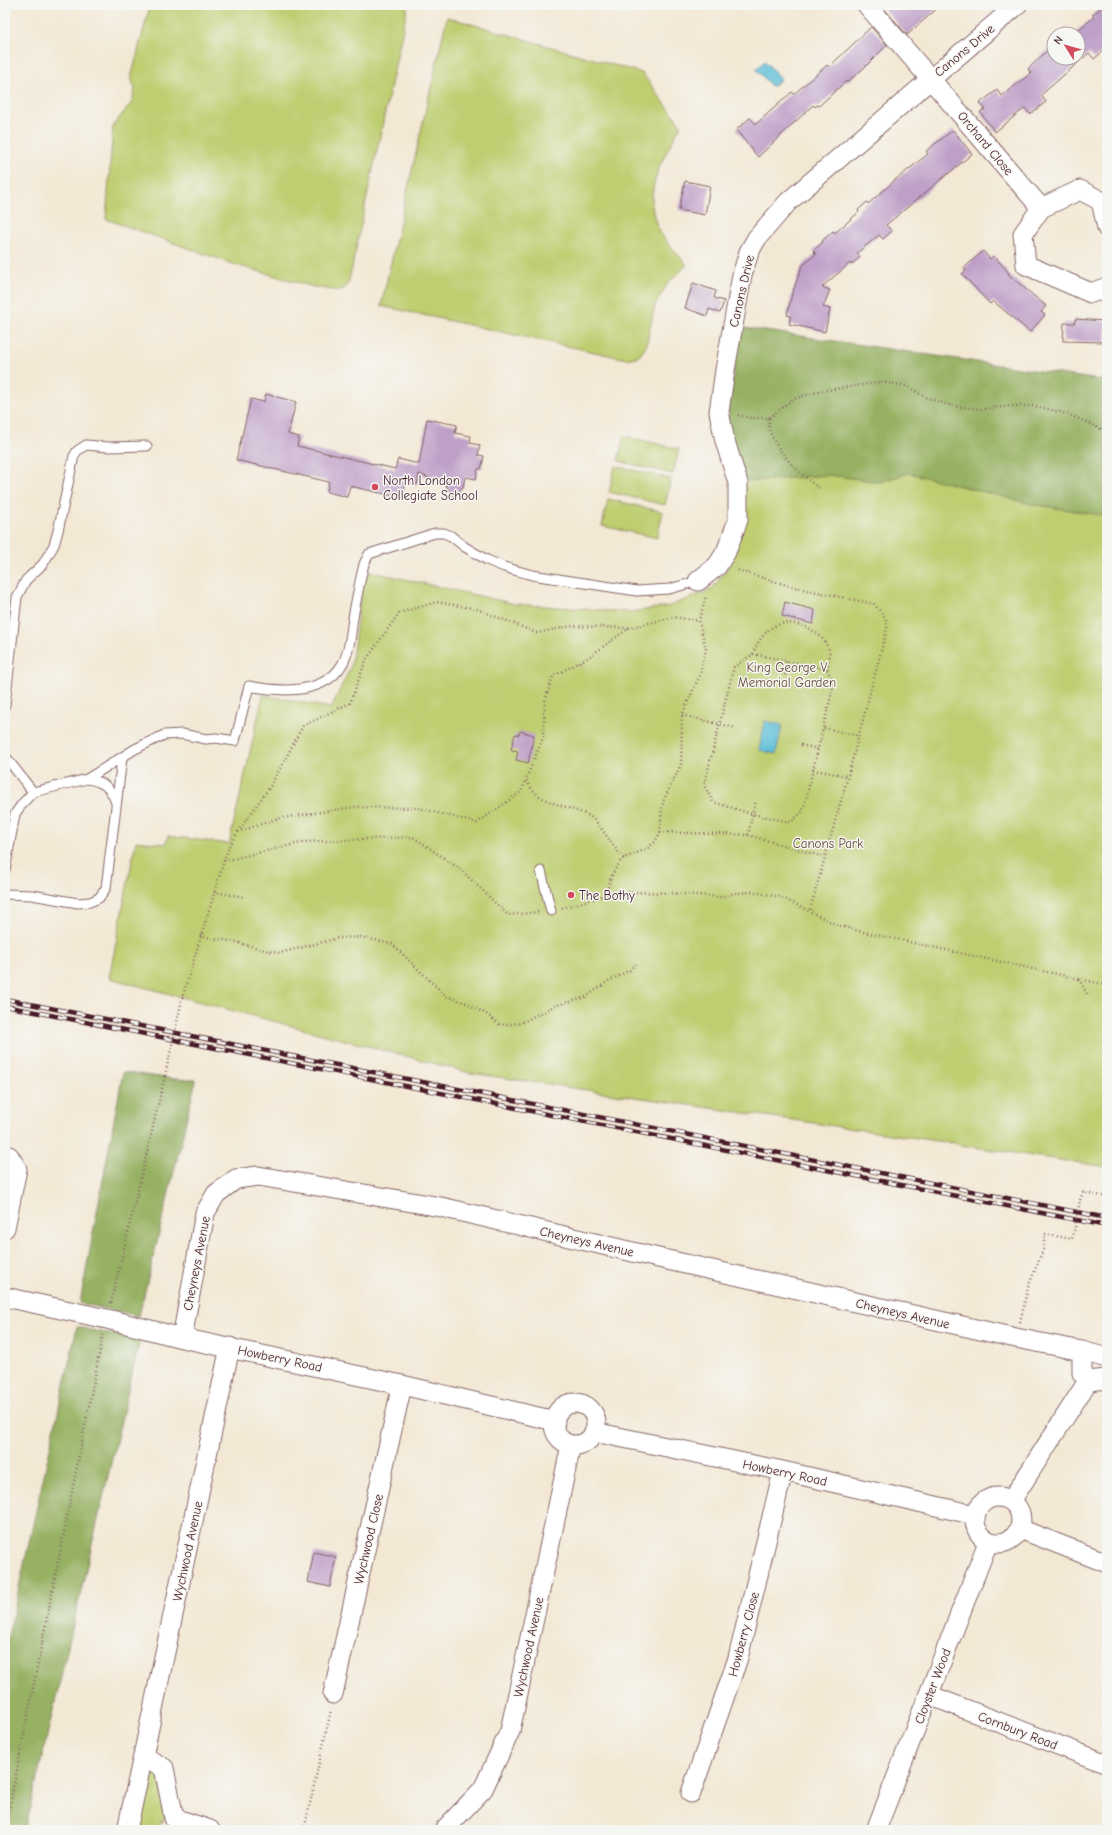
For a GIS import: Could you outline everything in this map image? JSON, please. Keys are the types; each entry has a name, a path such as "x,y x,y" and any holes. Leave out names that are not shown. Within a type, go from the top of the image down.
{"street":[{"name":"Orchard Close","path":"867,5 1041,208"},
{"name":"Canons Drive","path":"708,574 726,552 738,520 738,484 725,441 720,412 725,370 742,275 749,252 757,238 788,202 930,78 1017,5"},
{"path":"1107,228 1102,201 1080,190 1041,208 1024,234 1026,265 1091,292 1107,287"},
{"path":"5,1155 9,1156 17,1169 5,1228"},
{"name":"Cheyneys Avenue","path":"182,1338 205,1213 216,1194 236,1179 258,1176 441,1207 661,1259 1016,1338 1082,1351 1107,1358"},
{"name":"Howberry Road","path":"5,1298 107,1319 182,1338 230,1347 402,1385 555,1421"},
{"name":"Wychwood Avenue","path":"127,1830 230,1347"},
{"path":"1082,1351 1082,1373 1088,1382"},
{"path":"1088,1382 1107,1380"},
{"path":"1011,1501 1088,1382"},
{"name":"Wychwood Close","path":"333,1694 402,1385"},
{"path":"581,1404 592,1412 595,1418 594,1432 587,1441 582,1444 571,1445 565,1442 556,1433 555,1421 557,1414 567,1405 581,1404"},
{"name":"Howberry Road","path":"594,1432 783,1471 975,1515"},
{"name":"Wychwood Avenue","path":"444,1830 483,1789 510,1731 571,1445"},
{"name":"Howberry Close","path":"691,1793 738,1658 783,1471"},
{"path":"989,1498 1004,1498 1011,1501 1019,1510 1021,1516 1020,1529 1016,1535 1003,1543 988,1542 976,1528 975,1515 983,1502 989,1498"},
{"path":"1020,1529 1107,1563"},
{"name":"Cloyster Wood","path":"876,1830 988,1542"},
{"name":"Cornbury Road","path":"929,1695 1107,1764"},
{"path":"144,1756 164,1768 169,1824 210,1830"}],"lane":[{"path":"5,705 17,597 26,580 43,564 54,544 74,456 77,450 86,445 108,448 147,446"},
{"path":"5,870 15,814 33,792 86,779 141,746 164,735 182,734 206,739 216,738 236,741 249,686 283,690 319,685 328,680 339,670 348,650 356,596 364,564 369,554 435,533 444,533 487,560 504,567 532,575 637,591 669,589 708,574"},
{"path":"5,756 33,792"},
{"path":"5,894 32,895 78,903 90,902 99,898 106,888 122,758"},
{"path":"86,779 104,784 110,790 116,805"},
{"path":"541,872 551,911"}],"path":[{"path":"720,412 751,418 769,418 793,399 820,391 882,382 907,386 926,397 952,406 981,409 1012,406 1035,406 1068,414 1103,430 1107,430"},
{"path":"769,418 774,442 808,481 819,488"},
{"path":"606,895 611,877 619,863 624,858 647,849 655,842 660,832 664,799 681,765 682,715 699,677 706,649 699,621 708,590 708,574 736,569 793,587 874,604 883,614 888,625 859,736 810,910"},
{"path":"5,1830 107,1319 183,995 200,936 230,845 270,785 303,726 350,703 366,660 399,613 437,602 477,609 537,632 572,626 629,628 674,617 699,621"},
{"path":"782,622 798,624 813,631 824,639 830,651 827,669 834,683 803,811 792,822 752,814 713,802 704,785 734,667 753,654 758,642 767,631 782,622"},
{"path":"238,832 276,819 354,807 419,808 477,823 521,792 543,738 545,701 554,676 586,658 629,628"},
{"path":"753,654 827,669"},
{"path":"785,675 788,661"},
{"path":"682,715 736,728"},
{"path":"824,728 859,736"},
{"path":"801,745 818,749"},
{"path":"813,770 848,776"},
{"path":"526,780 528,785 549,803 568,807 590,816 624,858"},
{"path":"748,835 756,800"},
{"path":"660,832 748,835 824,857"},
{"path":"224,860 304,842 413,837 460,869 508,915 551,911 606,895 624,892 672,892 721,897 735,893 752,892 781,896 837,925 859,931 1107,985"},
{"path":"214,892 245,897"},
{"path":"200,936 237,942 264,950 280,952 338,938 361,937 392,944 446,996 472,1006 500,1025 521,1023 554,1006 586,997 607,982 630,970 635,964"},
{"path":"1079,979 1087,994"},
{"path":"1016,1338 1028,1287 1042,1250 1045,1234 1072,1239 1083,1192 1107,1197"},
{"path":"304,1830 333,1694"}],"green space":[{"path":"150,5 408,5 349,281 345,288 339,291 314,287 233,264 106,219 113,126 132,102 135,89 131,78"},
{"path":"447,17 642,73 681,125 662,161 657,174 652,199 653,212 657,226 666,241 687,265 668,283 655,305 646,347 639,356 627,359 381,306"},
{"path":"739,327 1107,381 1107,516 1031,504 909,473 880,482 829,475 743,482 727,425"},
{"name":"Canons Park","path":"1107,385 1107,1167 960,1145 952,1142 470,1073 109,978 136,841 166,844 168,836 229,844 263,695 331,708 351,666 364,570 515,604 630,612 670,606 712,589 728,568 743,482"},
{"path":"624,436 679,449 673,474 618,461"},
{"path":"615,466 671,479 665,505 609,492"},
{"path":"608,499 663,512 657,538 602,526"},
{"path":"123,1072 174,1079 196,1080 139,1316 80,1303"},
{"path":"77,1327 140,1340 25,1830 5,1830 5,1650"},
{"path":"149,1773 159,1773 166,1816 155,1830 134,1830"}],"water":[{"path":"765,61 781,79 772,87 756,69"},
{"path":"765,721 782,725 776,754 759,750"}],"building":[{"path":"881,5 941,5 907,35"},
{"path":"1104,5 1107,5 1107,48 1094,59 1089,53 1086,56 1086,26 1083,26 1094,17 1092,15"},
{"path":"871,27 887,45 864,68 847,82 846,81 819,106 817,105 815,107 813,105 758,157 736,130 750,118 756,124 792,92 794,94 827,65 829,67"},
{"path":"1046,52 1046,66 1074,66 1041,95 1046,102 1030,114 1025,108 995,132 980,112 985,109 980,103 997,90 1002,96 1031,73 1028,69"},
{"path":"953,130 972,154 886,225 892,231 883,239 879,235 857,253 860,257 851,265 850,263 822,287 830,290 823,307 830,309 825,332 789,324 791,316 787,315 792,294 802,266 816,254 813,251 833,231 835,233 859,212 858,210 867,202 868,204 928,154 926,151"},
{"path":"685,181 710,186 705,215 679,210"},
{"path":"983,251 990,259 994,256 1009,273 1008,274 1046,306 1041,312 1045,315 1030,332 993,301 990,304 962,274 966,271 964,268"},
{"path":"693,283 716,291 714,298 724,301 720,313 709,309 707,316 685,308"},
{"path":"1075,319 1106,321 1105,342 1063,341 1064,323 1075,323"},
{"path":"266,394 296,402 288,434 299,437 297,446 395,469 398,459 419,464 427,419 457,425 455,433 471,436 470,443 480,445 478,455 484,456 481,469 478,469 476,479 465,477 463,487 454,496 447,488 446,484 419,474 417,485 406,482 402,498 350,486 347,497 327,492 329,482 236,460 251,399 264,402"},
{"path":"785,602 815,610 813,624 782,616"},
{"path":"520,731 534,735 528,763 516,760 518,751 511,750 515,734 519,735"},
{"path":"314,1552 336,1557 330,1587 308,1582"}],"railway":[{"path":"5,999 1107,1218"},
{"path":"5,1006 1107,1226"}],"place":[{"name":"North London Collegiate School","path":"375,487"},
{"name":"The Bothy","path":"571,895"}],"park label":[{"name":"King George V Memorial Garden","path":"787,674"}]}
